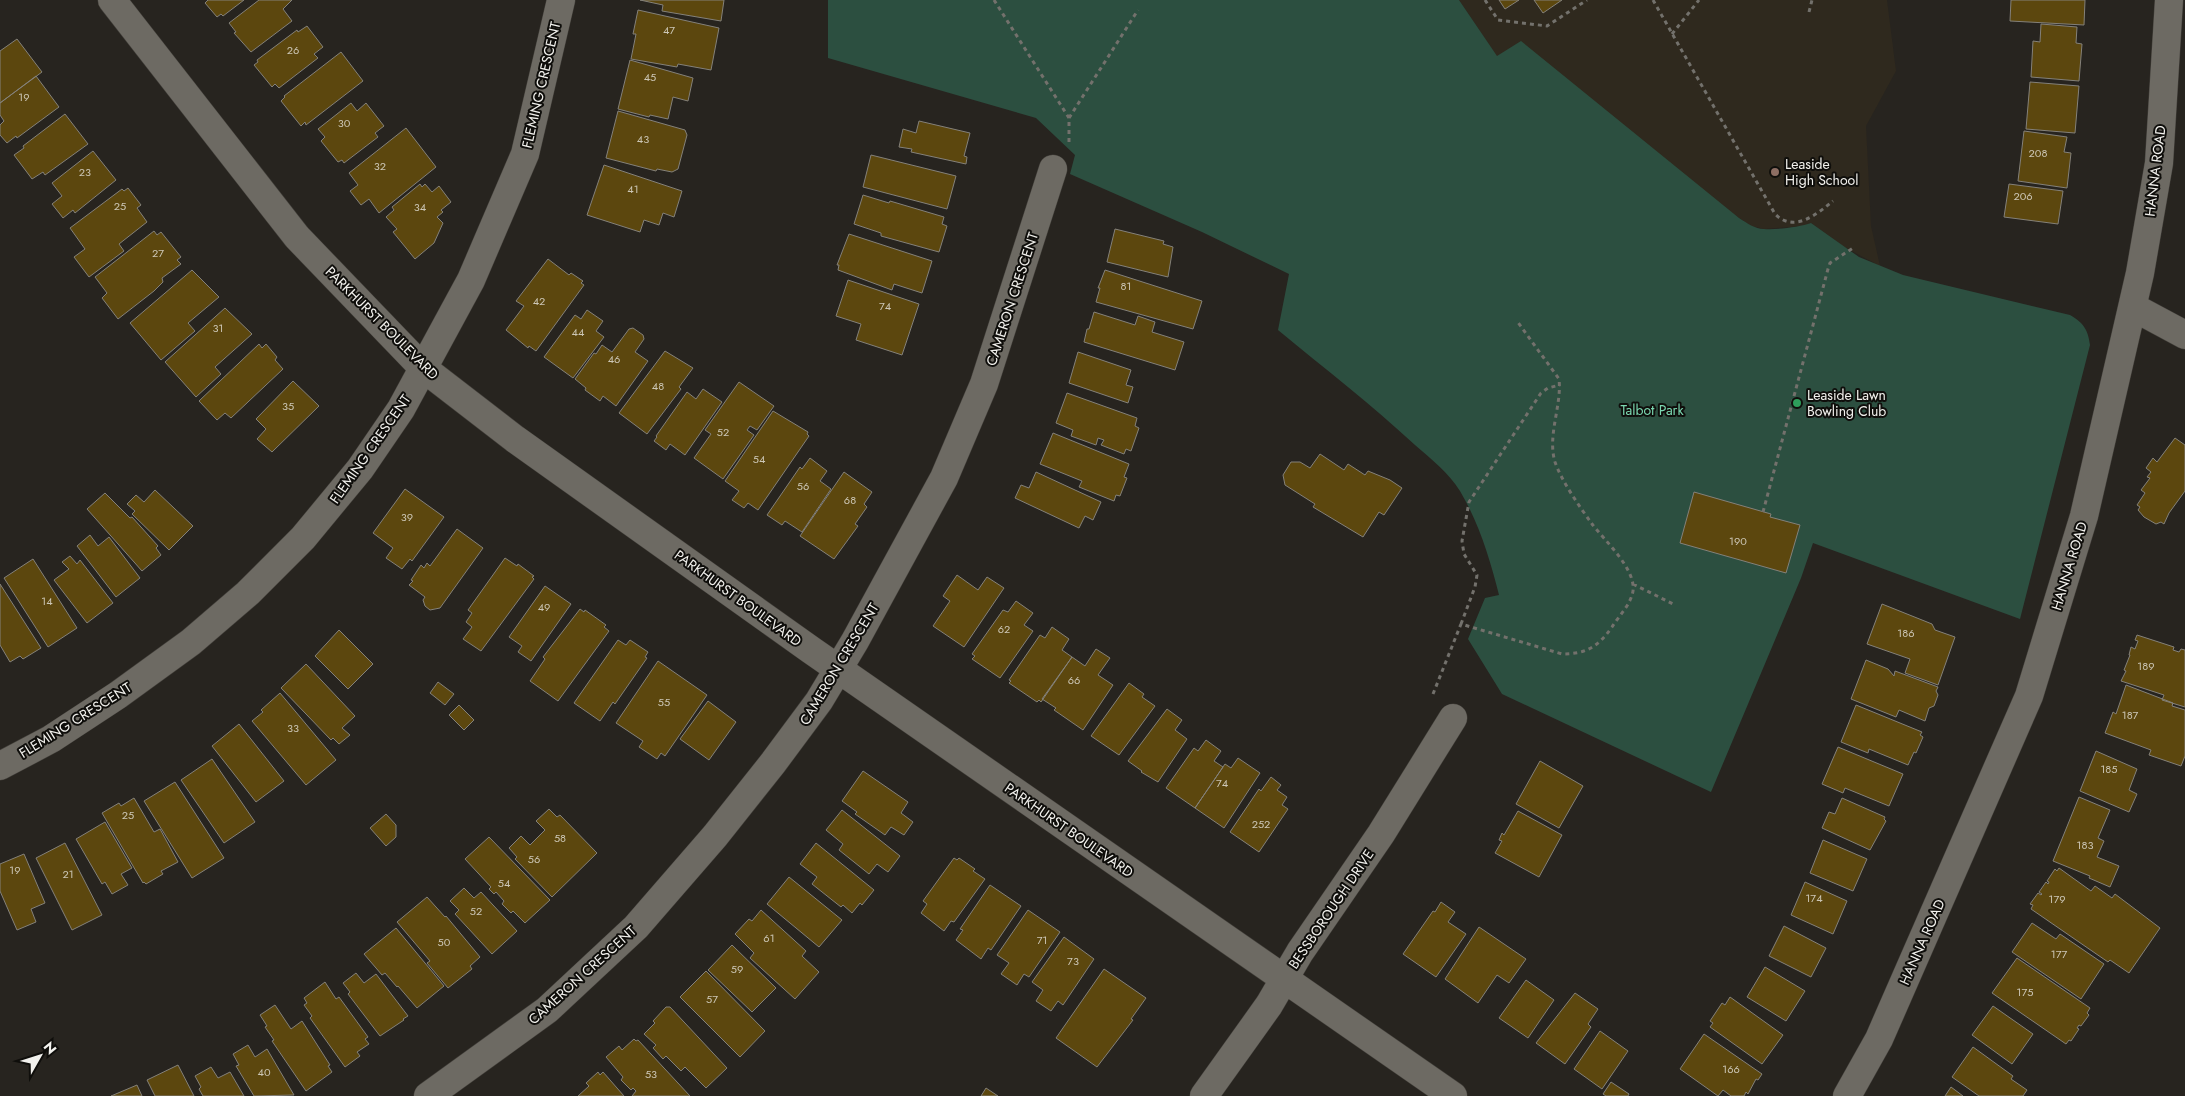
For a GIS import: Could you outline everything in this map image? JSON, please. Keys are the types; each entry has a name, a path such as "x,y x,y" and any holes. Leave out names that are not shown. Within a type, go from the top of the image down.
{"street":[{"name":"PARKHURST BOULEVARD","path":"112,0 297,237 423,368 515,438 839,669 1453,1096"},
{"name":"FLEMING CRESCENT","path":"0,766 51,739 118,695 191,642 248,592 303,538 338,498 401,409 471,280 525,154 561,0"},
{"name":"HANNA ROAD","path":"1847,1096 1879,1039 2030,696 2084,516 2133,307 2159,163 2170,0"},
{"name":"CAMERON CRESCENT","path":"428,1096 547,1010 636,927 715,836 768,771 819,701 839,669 944,478 984,384 1053,169"},
{"path":"2133,307 2185,335"},
{"name":"BESSBOROUGH DRIVE","path":"1204,1096 1269,1005 1300,952 1382,834 1453,718"}],"path":[{"path":"994,0 1069,118 1138,10"},
{"path":"1485,0 1498,20 1547,26 1587,0"},
{"path":"1653,0 1774,214 1781,220 1801,222 1816,216 1833,201"},
{"path":"1672,34 1699,0"},
{"path":"1810,12 1812,0"},
{"path":"1764,512 1830,263 1853,248"},
{"path":"1461,624 1562,654 1579,654 1591,649 1607,634 1629,601 1633,584 1629,572 1592,524 1560,474 1555,461 1554,432 1560,385 1559,379 1517,321"},
{"path":"1453,718 1433,694 1475,587 1477,575 1464,554 1462,541 1469,502 1542,393 1548,388 1560,385"},
{"path":"1633,584 1676,605"}],"shaded area":[{"name":"Leaside High School","path":"1459,0 1887,0 1896,71 1866,126 1871,226 1880,266 1844,247 1811,223 1804,226 1764,229 1751,226 1497,57"}],"green space":[{"name":"Talbot Park","path":"828,0 1459,0 1497,56 1521,41 1739,218 1751,225 1761,229 1775,229 1811,223 1859,257 1903,275 2070,315 2084,327 2090,345 2020,619 1813,543 1801,578 1711,792 1502,694 1468,639 1485,598 1499,595 1483,542 1467,503 1456,484 1433,461 1365,401 1278,330 1289,274 1202,232 1070,174 1075,155 1036,118 828,58"}],"building":[{"path":"208,0 244,0 223,16 221,14 217,17 205,3"},
{"path":"259,0 292,0 283,9 292,21 251,52 234,33 236,32 229,23"},
{"path":"640,0 724,0 721,21 662,11 663,5"},
{"path":"1499,0 1519,0 1505,9"},
{"path":"1534,0 1562,0 1543,13"},
{"path":"2011,0 2085,0 2084,25 2010,21"},
{"path":"638,10 719,28 711,70 678,64 677,67 631,59 636,34 633,34"},
{"path":"2041,24 2077,27 2076,43 2082,44 2079,81 2031,77 2033,41 2040,42"},
{"path":"307,26 323,47 314,54 318,58 279,88 275,84 272,87 254,65 258,62 257,60 297,30 298,32"},
{"path":"17,39 42,72 0,103 0,51"},
{"path":"341,52 363,81 306,125 305,122 301,126 281,101 284,96"},
{"path":"630,60 693,78 688,101 673,97 668,119 650,115 649,117 618,109"},
{"path":"36,76 59,107 17,138 16,136 7,143 0,135 0,125 4,121 0,115 0,103"},
{"path":"2030,82 2079,86 2075,133 2026,129"},
{"path":"351,103 357,111 366,103 384,126 375,133 378,137 344,163 342,160 338,162 321,141 325,137 318,129"},
{"path":"618,111 685,130 687,135 678,169 672,172 657,169 656,171 606,158"},
{"path":"65,114 88,144 45,175 43,172 32,179 14,155"},
{"path":"919,121 970,133 964,156 967,157 966,164 911,152 912,149 899,147 903,129 916,133"},
{"path":"406,128 436,167 379,213 369,199 361,205 350,191 358,185 349,173"},
{"path":"2024,131 2067,137 2064,152 2071,153 2067,188 2018,181"},
{"path":"93,151 116,180 75,213 73,210 63,218 52,204 62,196 52,183"},
{"path":"871,155 956,176 947,209 863,187"},
{"path":"604,165 682,191 674,217 663,213 659,225 644,220 640,232 587,215"},
{"path":"420,184 422,187 425,184 432,192 439,186 451,202 441,210 443,212 437,217 443,223 434,243 415,259 393,232 397,229 386,217 394,210 392,207"},
{"path":"2009,184 2063,191 2058,224 2004,217"},
{"path":"128,188 141,205 137,208 147,222 119,244 124,251 89,277 74,257 85,249 70,228 122,189 124,191"},
{"path":"863,195 944,217 942,224 947,226 939,252 881,236 881,233 854,224"},
{"path":"1115,229 1164,241 1163,244 1173,247 1168,277 1107,262"},
{"path":"154,231 157,235 161,232 181,257 177,260 181,264 162,278 163,282 154,291 118,319 102,298 107,293 95,277"},
{"path":"849,234 932,261 922,293 894,284 892,290 838,270 839,265 837,265"},
{"path":"548,259 569,275 571,273 583,281 581,283 584,285 536,351 529,346 528,348 506,330 524,306 516,301"},
{"path":"192,270 219,297 188,323 195,331 161,360 130,323"},
{"path":"1105,270 1202,301 1193,329 1096,302 1100,288 1098,288"},
{"path":"848,280 919,304 902,355 856,340 861,324 836,316"},
{"path":"225,308 252,334 215,367 221,374 196,397 165,362"},
{"path":"587,310 603,321 596,331 604,337 573,378 544,357 575,315 581,319"},
{"path":"1094,312 1135,325 1138,316 1155,322 1152,332 1184,342 1175,370 1084,342"},
{"path":"633,328 643,335 644,339 635,352 648,361 616,406 603,396 600,401 585,390 586,388 575,379 602,345 612,352 629,329"},
{"path":"259,344 262,348 266,344 277,357 275,360 283,369 231,418 225,413 217,420 199,401"},
{"path":"665,351 693,368 679,387 681,389 647,434 619,413"},
{"path":"1078,352 1131,370 1126,385 1133,387 1128,403 1069,383"},
{"path":"293,381 319,406 272,452 257,439 266,429 256,419"},
{"path":"739,382 774,406 757,430 750,426 747,430 754,435 723,479 694,458 711,434 705,430"},
{"path":"703,389 722,402 685,455 670,444 666,450 654,441 687,392 696,399"},
{"path":"1067,393 1137,418 1135,426 1139,428 1131,451 1126,449 1124,454 1101,445 1104,440 1098,438 1096,445 1071,436 1073,430 1056,423"},
{"path":"773,411 808,432 809,436 758,510 748,503 744,508 732,500 739,491 725,481"},
{"path":"1053,433 1129,464 1124,477 1127,478 1120,496 1116,495 1114,501 1079,487 1082,481 1040,464"},
{"path":"2175,438 2185,445 2185,491 2169,513 2164,524 2161,522 2156,524 2144,517 2138,510 2140,507 2137,505 2145,493 2141,490 2150,478 2147,477 2151,472 2146,468 2153,458 2157,462"},
{"path":"1320,454 1344,470 1348,464 1365,475 1368,471 1390,480 1402,488 1384,515 1379,512 1363,537 1313,507 1315,504 1285,485 1283,475 1291,462 1300,462 1310,468"},
{"path":"810,458 827,471 820,481 831,489 802,532 785,521 782,525 767,515 800,467 802,469"},
{"path":"844,472 872,492 864,504 867,507 855,524 858,526 834,559 800,536"},
{"path":"1036,472 1101,502 1093,520 1085,516 1079,528 1015,498 1021,485 1029,488"},
{"path":"405,489 444,517 412,561 410,559 402,569 386,558 393,548 373,533"},
{"path":"155,490 193,526 169,550 132,514 135,511 127,504 136,495 144,502"},
{"path":"1694,492 1771,514 1770,517 1800,525 1786,573 1680,543"},
{"path":"105,493 130,518 132,517 158,546 156,548 161,555 142,571 87,509"},
{"path":"457,529 483,548 440,608 430,610 425,606 423,600 425,597 409,585 421,565 424,568 427,563 430,566"},
{"path":"90,535 98,546 109,537 140,578 116,597 77,546"},
{"path":"70,556 77,564 80,560 113,603 87,623 54,580 69,569 62,562"},
{"path":"505,558 517,566 518,564 534,576 532,577 534,579 481,651 463,639 472,627 466,622 472,613 468,610"},
{"path":"33,559 77,628 48,647 4,578"},
{"path":"957,575 978,590 987,577 1004,588 964,647 933,626 950,601 943,596"},
{"path":"0,584 41,648 23,659 20,656 10,662 0,645"},
{"path":"545,586 571,604 531,661 518,652 522,646 509,637"},
{"path":"1016,601 1033,613 1024,625 1033,631 1000,678 972,659 975,656 972,654 1003,610 1008,612"},
{"path":"1882,604 1932,624 1935,630 1955,637 1938,685 1905,673 1910,659 1867,644"},
{"path":"580,609 584,612 585,610 606,625 604,627 609,631 558,701 530,681 545,659 543,657"},
{"path":"1052,627 1069,639 1062,650 1072,657 1041,702 1039,700 1037,702 1009,683 1011,681 1009,680 1040,635 1045,638"},
{"path":"339,630 373,664 348,689 315,656"},
{"path":"2137,635 2174,647 2173,650 2179,652 2181,649 2185,650 2185,707 2162,700 2164,695 2121,681 2126,671 2124,670 2131,647 2135,649 2138,641 2135,640"},
{"path":"618,640 626,645 630,640 648,652 645,657 647,658 615,704 613,702 600,721 574,703"},
{"path":"1096,649 1110,658 1098,675 1113,685 1083,730 1054,710 1056,708 1042,699 1072,657 1085,666"},
{"path":"1866,660 1888,669 1894,676 1895,671 1938,687 1936,691 1938,695 1934,706 1929,708 1925,721 1899,710 1896,717 1851,699"},
{"path":"658,661 707,695 665,756 661,753 657,759 639,747 643,741 616,723"},
{"path":"306,664 355,716 342,728 350,735 339,744 333,738 331,740 281,688"},
{"path":"438,682 454,694 445,705 430,693"},
{"path":"1129,683 1144,694 1142,697 1155,706 1119,755 1091,736"},
{"path":"2126,685 2173,703 2172,706 2185,710 2185,756 2181,766 2149,755 2151,750 2105,733 2113,712 2116,714"},
{"path":"280,693 336,760 306,785 252,721"},
{"path":"708,701 736,722 709,760 680,739"},
{"path":"459,705 474,720 464,730 449,715"},
{"path":"1856,705 1922,732 1920,735 1923,737 1908,765 1869,749 1868,753 1841,742"},
{"path":"1167,709 1182,720 1175,730 1187,739 1158,782 1141,772 1128,761"},
{"path":"239,724 284,781 256,802 212,746"},
{"path":"1206,740 1221,751 1214,761 1223,767 1195,808 1166,788 1194,748 1198,751"},
{"path":"1838,747 1903,774 1889,806 1845,788 1843,793 1822,784"},
{"path":"2096,751 2137,769 2129,790 2137,794 2129,812 2080,791"},
{"path":"1238,758 1260,773 1224,828 1195,808 1225,764 1231,768"},
{"path":"212,759 255,822 224,843 181,780"},
{"path":"1540,761 1583,786 1559,828 1516,804"},
{"path":"863,771 908,802 901,813 913,822 904,835 891,827 885,835 855,814 857,812 842,801"},
{"path":"1271,777 1281,785 1277,790 1287,797 1282,805 1288,809 1259,852 1230,832 1259,789 1261,791"},
{"path":"175,782 224,858 192,878 144,801"},
{"path":"2079,797 2110,810 2098,838 2104,841 2097,857 2119,866 2110,887 2089,878 2090,876 2053,861"},
{"path":"134,798 154,832 160,829 178,862 161,871 163,874 146,884 143,883 102,813 119,803 121,806"},
{"path":"1842,798 1885,817 1886,821 1870,850 1822,828 1829,812 1835,814"},
{"path":"549,809 557,817 560,815 597,853 552,897 515,859 517,857 509,848 521,836 530,845 545,830 536,821"},
{"path":"842,810 900,856 888,872 877,864 869,874 839,850 843,844 826,830"},
{"path":"1518,811 1562,835 1539,877 1495,853 1502,841 1499,840 1502,833 1504,835"},
{"path":"386,814 396,825 396,837 386,846 370,828"},
{"path":"105,822 132,868 121,874 128,885 112,894 105,882 102,884 76,839"},
{"path":"489,837 550,900 525,923 513,911 511,913 502,904 504,901 496,892 494,894 489,889 491,887 465,859"},
{"path":"1823,840 1867,859 1853,891 1810,873"},
{"path":"65,843 102,915 72,930 36,858"},
{"path":"816,843 874,890 862,905 860,903 852,913 843,905 841,907 812,884 817,877 800,864"},
{"path":"24,854 45,903 31,909 36,922 17,930 0,891 0,864"},
{"path":"954,858 957,860 959,858 985,879 954,922 951,921 944,931 921,913 927,904 923,901"},
{"path":"2059,868 2091,891 2095,886 2112,898 2115,894 2160,928 2129,973 2110,960 2108,962 2031,909 2033,905 2030,904 2038,893 2042,894 2039,892 2046,882 2048,884 2049,882 2047,881 2055,869 2057,871"},
{"path":"789,877 842,920 819,947 767,904"},
{"path":"1805,882 1847,901 1833,934 1791,915"},
{"path":"990,885 1021,906 991,950 988,948 981,959 956,940 963,930 960,929"},
{"path":"464,888 474,898 481,892 517,931 492,954 455,914 459,910 450,901"},
{"path":"427,897 446,916 480,957 470,966 472,969 448,988 427,963 430,961 397,922"},
{"path":"1441,902 1455,912 1448,922 1466,934 1436,977 1403,954"},
{"path":"761,910 806,951 802,956 819,972 795,999 750,958 754,953 735,934 749,919 752,921"},
{"path":"1028,910 1060,932 1029,977 1024,974 1017,985 1001,974 1009,963 997,955"},
{"path":"2032,923 2056,939 2060,934 2104,964 2081,999 2012,952"},
{"path":"1784,926 1826,948 1811,977 1769,956"},
{"path":"1479,927 1526,959 1509,983 1497,975 1478,1003 1445,979"},
{"path":"396,928 444,986 417,1008 385,973 382,975 364,954"},
{"path":"1064,937 1094,959 1063,1005 1058,1001 1051,1011 1036,1001 1043,990 1032,982"},
{"path":"732,945 776,988 752,1012 708,970"},
{"path":"2017,958 2090,1008 2087,1013 2089,1015 2081,1026 2079,1025 2077,1028 2079,1029 2071,1041 2069,1040 2066,1044 1992,993"},
{"path":"1765,967 1805,991 1786,1021 1747,997"},
{"path":"1104,969 1146,998 1131,1019 1133,1020 1097,1067 1056,1038"},
{"path":"706,971 765,1031 740,1057 680,997"},
{"path":"356,973 364,983 376,974 408,1016 380,1036 348,994 350,992 343,983"},
{"path":"1526,980 1554,1000 1528,1038 1499,1018"},
{"path":"325,982 336,999 339,997 368,1037 365,1039 369,1044 357,1052 360,1056 345,1067 310,1018 312,1016 304,1005 307,1003 304,998"},
{"path":"1575,993 1598,1009 1588,1024 1591,1027 1565,1064 1536,1043"},
{"path":"1730,997 1783,1035 1762,1064 1710,1027 1713,1023 1710,1021 1722,1003 1725,1005"},
{"path":"275,1005 291,1029 302,1021 330,1065 328,1066 332,1072 306,1091 272,1041 274,1040 265,1027 267,1026 260,1015"},
{"path":"1993,1006 2033,1034 2012,1064 1972,1035"},
{"path":"666,1007 670,1007 727,1068 706,1088 685,1067 681,1071 666,1056 663,1059 653,1048 656,1045 644,1034 655,1023 653,1021"},
{"path":"1600,1031 1628,1051 1602,1089 1574,1069"},
{"path":"1704,1034 1762,1074 1758,1080 1756,1079 1748,1094 1746,1092 1744,1096 1731,1096 1723,1090 1718,1096 1680,1069"},
{"path":"634,1039 638,1040 690,1096 632,1096 636,1091 633,1088 631,1090 621,1080 623,1077 606,1057 619,1046 622,1050"},
{"path":"248,1045 255,1057 267,1049 294,1095 254,1096 236,1066 239,1065 233,1054"},
{"path":"1973,1047 2013,1076 2011,1079 2027,1090 2023,1096 1979,1096 1952,1077"},
{"path":"178,1065 194,1096 155,1096 147,1080"},
{"path":"211,1067 218,1078 230,1072 244,1096 203,1096 195,1076"},
{"path":"598,1072 600,1075 603,1072 624,1096 578,1096 589,1086 586,1083"},
{"path":"1611,1082 1629,1094 1628,1096 1606,1096 1603,1094"},
{"path":"137,1085 142,1096 111,1096"},
{"path":"1951,1087 1963,1096 1945,1096"},
{"path":"986,1088 998,1096 981,1096"}],"place":[{"name":"Leaside High School","path":"1775,172"},
{"name":"Leaside Lawn Bowling Club","path":"1797,403"}]}
